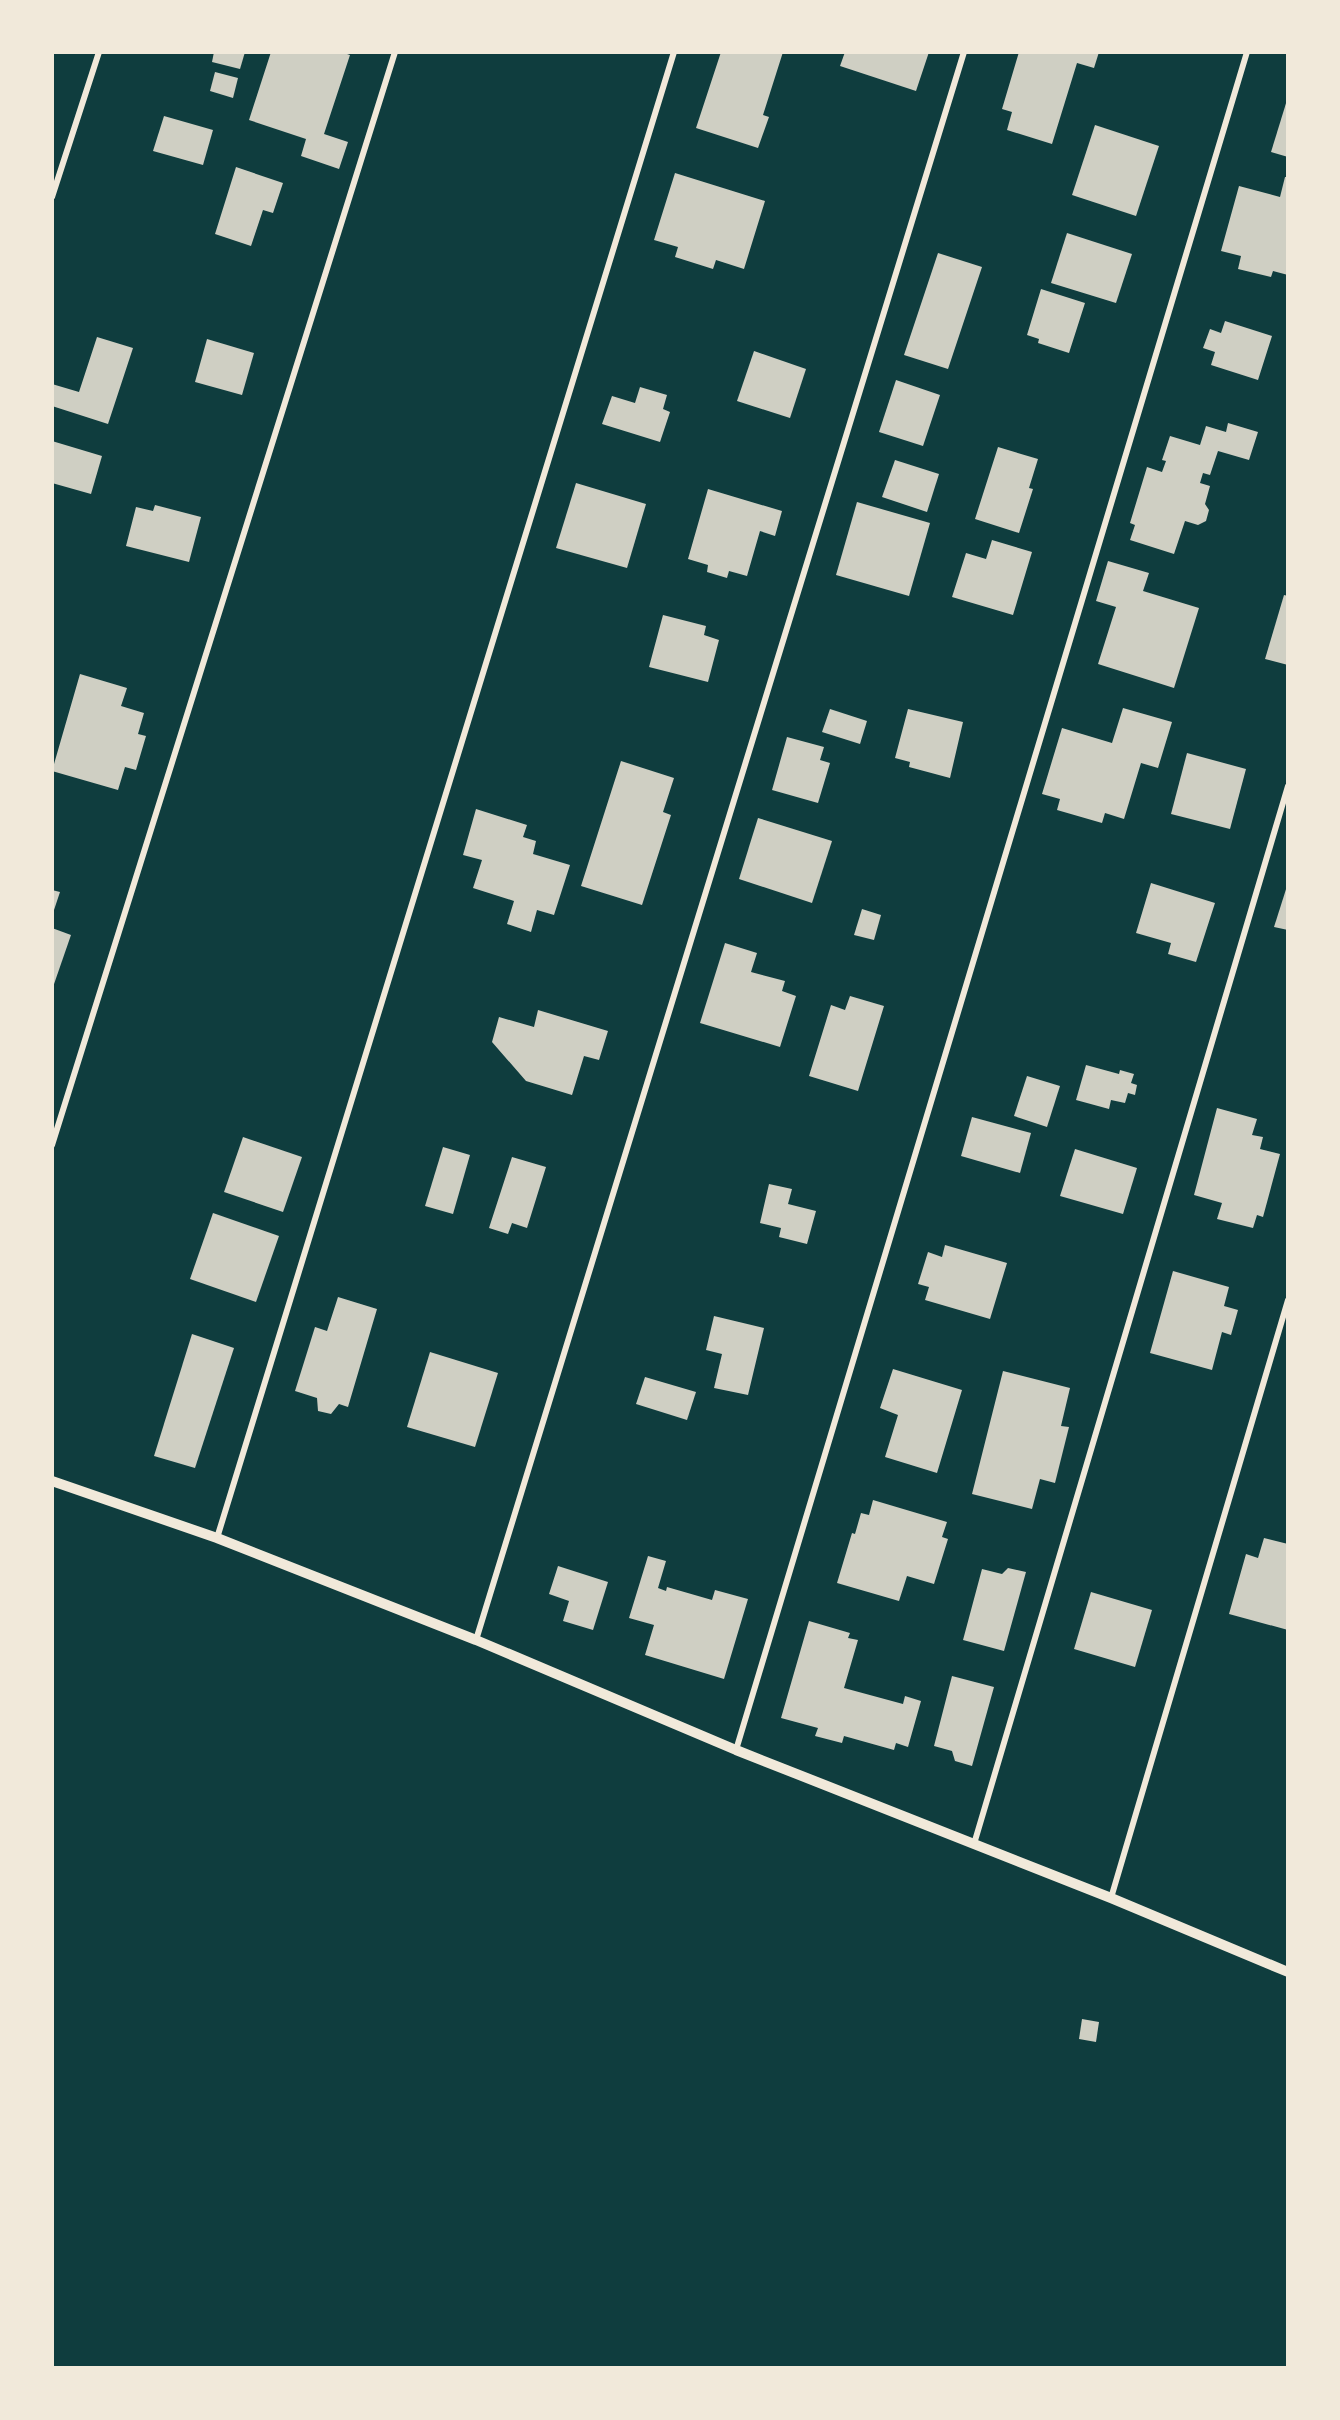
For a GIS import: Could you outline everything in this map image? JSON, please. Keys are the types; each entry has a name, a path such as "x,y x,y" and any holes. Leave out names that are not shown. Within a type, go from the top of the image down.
{"street":[{"path":"52,197 99,52"},
{"path":"52,1145 395,52"},
{"path":"217,1538 674,52"},
{"path":"476,1640 964,52"},
{"path":"736,1750 1247,52"},
{"path":"974,1844 1287,786"},
{"path":"1111,1898 1287,1300"},
{"path":"52,1481 217,1538 476,1640 736,1750 1111,1898 1287,1972"}],"building":[{"path":"214,52 245,52 240,69 212,62"},
{"path":"271,52 341,52 350,55 324,134 348,142 339,169 301,156 306,139 249,120"},
{"path":"721,52 783,52 763,115 769,117 758,148 696,128"},
{"path":"845,52 929,52 916,91 840,66"},
{"path":"1019,52 1099,52 1094,68 1077,63 1052,144 1007,130 1012,112 1002,109"},
{"path":"215,72 238,78 233,98 210,91"},
{"path":"1288,101 1288,157 1271,152"},
{"path":"164,116 213,130 203,165 153,151"},
{"path":"1095,125 1159,146 1136,216 1072,195"},
{"path":"236,167 283,183 273,213 263,210 251,246 215,234"},
{"path":"675,173 765,201 744,269 716,260 713,269 675,257 678,247 654,240"},
{"path":"1285,177 1288,177 1288,275 1273,271 1271,277 1238,269 1241,256 1221,251 1239,186 1280,197"},
{"path":"1067,233 1132,254 1116,303 1051,283"},
{"path":"938,253 982,267 948,369 904,355"},
{"path":"1041,289 1085,303 1069,353 1038,343 1039,339 1027,335"},
{"path":"1225,321 1272,336 1258,380 1211,365 1215,352 1203,348 1210,329 1221,333"},
{"path":"97,337 133,348 108,424 52,406 52,384 79,392"},
{"path":"207,339 254,353 242,395 195,382"},
{"path":"754,351 806,369 790,418 737,401"},
{"path":"896,380 940,395 923,446 879,432"},
{"path":"640,387 667,395 663,409 670,412 660,442 602,424 612,396 635,403"},
{"path":"1228,423 1258,432 1249,460 1218,451 1210,475 1203,473 1200,483 1210,486 1205,504 1209,510 1206,521 1198,525 1185,521 1174,554 1130,540 1135,525 1130,523 1147,467 1162,472 1166,461 1162,460 1170,436 1200,445 1206,426 1226,432"},
{"path":"52,441 102,456 91,494 52,483"},
{"path":"998,447 1038,459 1029,488 1033,489 1019,533 975,519"},
{"path":"895,460 939,474 927,512 882,497"},
{"path":"576,483 646,504 627,568 556,548"},
{"path":"708,489 782,511 775,536 760,531 747,576 729,571 727,578 707,572 708,565 688,559"},
{"path":"857,502 930,523 909,596 836,575"},
{"path":"155,505 201,517 189,562 126,546 136,507 153,511"},
{"path":"992,540 1032,552 1013,615 952,597 966,553 986,559"},
{"path":"1108,561 1149,573 1143,591 1199,608 1174,688 1098,664 1116,607 1096,601"},
{"path":"1284,595 1288,596 1288,665 1265,659"},
{"path":"663,615 706,626 704,635 719,640 708,682 649,667"},
{"path":"80,674 127,688 121,706 144,713 138,734 146,736 136,770 125,767 118,790 52,771"},
{"path":"1123,708 1172,722 1158,768 1141,763 1124,819 1105,813 1102,823 1057,810 1060,799 1042,794 1062,728 1112,743"},
{"path":"830,709 867,721 860,744 822,732"},
{"path":"908,709 963,722 950,778 909,767 910,762 895,758"},
{"path":"787,737 824,747 820,760 830,763 818,803 772,790"},
{"path":"1187,753 1246,769 1230,829 1171,814"},
{"path":"621,761 674,778 663,812 671,815 642,905 581,886"},
{"path":"476,809 527,825 523,837 536,841 533,854 570,865 554,915 537,910 531,932 507,924 514,901 473,888 482,860 463,855"},
{"path":"758,818 832,841 812,903 739,879"},
{"path":"1151,883 1215,903 1196,962 1168,954 1171,943 1136,933"},
{"path":"1288,883 1288,930 1274,927"},
{"path":"52,890 60,892 53,913 52,913"},
{"path":"862,909 881,915 874,940 854,935"},
{"path":"52,928 71,935 53,987 52,987"},
{"path":"725,943 757,953 751,972 785,981 782,991 796,996 780,1047 700,1023"},
{"path":"850,996 884,1006 858,1091 809,1076 831,1005 845,1010"},
{"path":"538,1010 608,1031 599,1060 584,1056 572,1095 526,1081 492,1042 499,1017 534,1027"},
{"path":"1086,1065 1119,1074 1120,1070 1134,1074 1131,1083 1137,1085 1135,1095 1128,1093 1125,1103 1111,1100 1109,1109 1076,1100"},
{"path":"1027,1076 1060,1086 1047,1127 1014,1116"},
{"path":"1217,1108 1257,1119 1252,1135 1263,1137 1260,1149 1280,1154 1263,1217 1257,1215 1253,1228 1217,1219 1222,1203 1194,1195"},
{"path":"972,1117 1031,1133 1020,1173 961,1156"},
{"path":"243,1137 302,1157 283,1212 224,1192"},
{"path":"443,1147 470,1155 453,1214 425,1206"},
{"path":"1075,1149 1137,1168 1123,1214 1060,1196"},
{"path":"512,1157 546,1167 527,1228 512,1223 508,1234 489,1228"},
{"path":"769,1184 792,1189 788,1204 816,1211 807,1244 779,1237 781,1228 760,1223"},
{"path":"213,1213 279,1236 256,1302 190,1279"},
{"path":"945,1245 1007,1263 990,1319 925,1300 929,1287 918,1284 928,1252 942,1257"},
{"path":"1173,1271 1229,1287 1224,1306 1238,1310 1231,1335 1222,1332 1212,1370 1150,1353"},
{"path":"338,1297 377,1309 348,1407 339,1404 331,1414 318,1411 317,1398 295,1391 315,1327 327,1331"},
{"path":"714,1316 764,1328 748,1395 714,1388 722,1354 706,1350"},
{"path":"192,1334 234,1348 195,1468 154,1456"},
{"path":"430,1352 498,1373 475,1447 407,1427"},
{"path":"893,1369 962,1390 937,1473 885,1457 898,1415 880,1408"},
{"path":"1003,1371 1070,1388 1061,1426 1069,1427 1055,1483 1040,1479 1032,1509 972,1494"},
{"path":"645,1377 696,1392 687,1420 636,1404"},
{"path":"873,1500 947,1522 942,1537 948,1539 934,1584 907,1576 899,1601 837,1583 852,1533 855,1534 861,1513 869,1515"},
{"path":"1264,1538 1288,1544 1288,1630 1229,1614 1246,1554 1258,1558"},
{"path":"648,1556 666,1561 658,1588 666,1591 667,1587 712,1600 715,1590 748,1599 724,1679 645,1655 654,1625 629,1618"},
{"path":"558,1566 608,1582 593,1630 563,1621 569,1601 549,1594"},
{"path":"1008,1568 1026,1572 1004,1651 963,1640 982,1569 1002,1574"},
{"path":"1091,1592 1152,1610 1135,1667 1074,1649"},
{"path":"809,1621 850,1633 848,1638 858,1640 844,1688 903,1704 905,1696 921,1701 908,1747 896,1743 894,1750 844,1736 842,1743 815,1736 818,1728 781,1718"},
{"path":"952,1676 994,1687 972,1766 955,1761 952,1751 934,1746"},
{"path":"1082,2019 1099,2022 1096,2042 1079,2039"}]}
